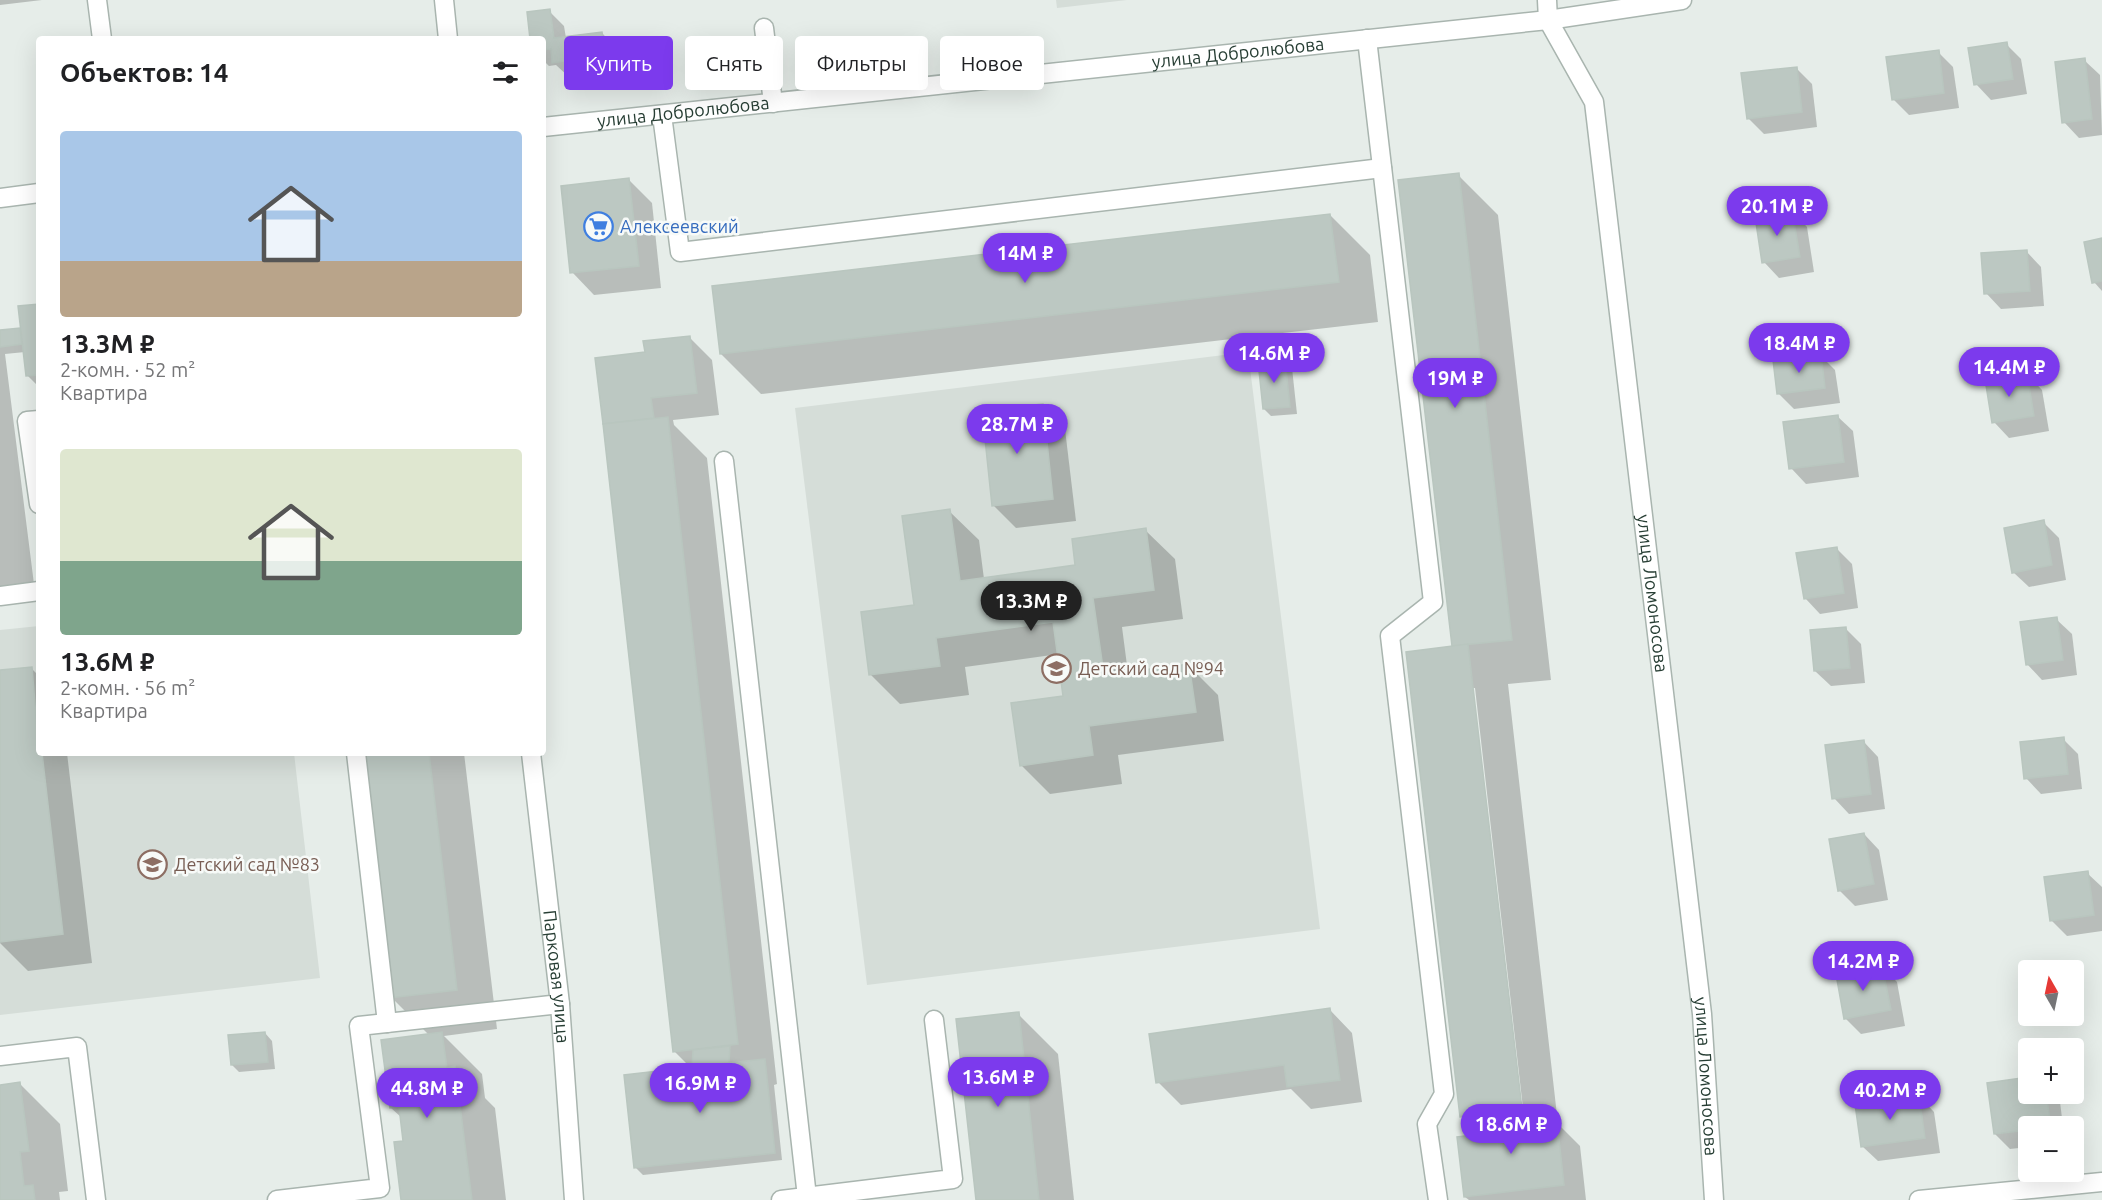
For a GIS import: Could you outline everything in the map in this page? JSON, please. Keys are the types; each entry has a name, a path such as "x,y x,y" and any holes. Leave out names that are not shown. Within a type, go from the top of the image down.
{"street":[{"path":"97,0 102,36"},
{"path":"444,0 448,36"},
{"name":"улица Ломоносова","path":"1547,0 1548,20 1594,102 1702,1014 1714,1200"},
{"name":"улица Добролюбова","path":"546,127 1548,20 1682,0"},
{"path":"764,28 773,103"},
{"path":"1367,39 1433,602 1390,636 1444,1094 1427,1124 1438,1200"},
{"path":"662,115 680,252 1382,168"},
{"path":"0,198 36,193"},
{"path":"36,420 27,421 36,483"},
{"path":"724,460 807,1197"},
{"path":"0,596 36,591"},
{"path":"356,756 387,1023"},
{"name":"Парковая улица","path":"531,756 560,1004 574,1200"},
{"path":"277,1200 380,1188 359,1026 560,1004"},
{"path":"781,1200 953,1179 934,1020"},
{"path":"0,1056 77,1047 96,1200"},
{"path":"1919,1200 2102,1182"}],"shaded area":[{"path":"1056,0 1127,0 1057,8"},
{"name":"Детский сад №94","path":"1248,352 1320,929 867,985 795,408"},
{"name":"Детский сад №83","path":"36,626 36,756 294,756 320,978 0,1015 0,630"}],"building":[{"path":"550,9 554,38 564,37 564,61 552,63 551,49 546,50 546,36 530,36 527,12"},
{"path":"602,32 603,36 570,36"},
{"path":"2007,42 2013,79 1974,85 1968,48"},
{"path":"1939,50 1944,93 1892,100 1886,57"},
{"path":"2085,58 2092,119 2062,123 2055,62"},
{"path":"1797,67 1802,112 1747,119 1741,73"},
{"path":"1459,173 1512,640 1452,646 1398,180"},
{"path":"629,178 639,266 570,273 561,186"},
{"path":"1792,210 1800,257 1762,263 1755,216"},
{"path":"1330,214 1339,282 720,354 712,286"},
{"path":"2102,238 2102,281 2092,283 2084,242"},
{"path":"2027,250 2030,291 1984,294 1981,253"},
{"path":"36,304 36,375 26,376 18,306"},
{"path":"20,328 22,344 0,347 0,330"},
{"path":"690,336 697,393 651,398 654,418 603,424 595,358 645,352 643,341"},
{"path":"1821,353 1825,388 1777,394 1773,360"},
{"path":"1285,359 1290,407 1263,409 1258,361"},
{"path":"2027,373 2034,416 1992,423 1985,379"},
{"path":"1043,404 1053,499 992,506 982,410"},
{"path":"1838,415 1844,462 1789,469 1783,422"},
{"path":"668,417 738,1044 673,1052 603,424"},
{"path":"950,509 960,581 1075,565 1072,539 1146,528 1154,590 1093,598 1104,675 1189,664 1196,712 1089,726 1093,755 1020,766 1011,703 1063,696 1053,622 936,638 940,666 869,675 861,612 914,605 902,516"},
{"path":"2044,520 2052,565 2012,573 2004,528"},
{"path":"1837,547 1844,593 1804,599 1796,553"},
{"path":"2057,617 2063,660 2026,665 2020,622"},
{"path":"1846,627 1850,668 1814,671 1810,630"},
{"path":"1468,644 1522,1109 1460,1117 1406,652"},
{"path":"32,667 36,756 42,756 63,934 0,942 0,670"},
{"path":"2064,737 2068,774 2024,779 2020,742"},
{"path":"1864,740 1871,794 1832,799 1825,745"},
{"path":"360,756 429,756 457,990 389,998"},
{"path":"1864,833 1874,884 1838,891 1829,839"},
{"path":"2088,871 2094,915 2050,921 2044,877"},
{"path":"1882,965 1891,1010 1844,1019 1836,974"},
{"path":"1330,1008 1340,1080 1287,1087 1284,1065 1156,1083 1149,1034"},
{"path":"1019,1012 1039,1200 976,1200 956,1019"},
{"path":"265,1032 268,1062 231,1065 228,1035"},
{"path":"442,1032 447,1068 455,1066 472,1200 401,1200 394,1142 403,1141 399,1107 390,1108 381,1040"},
{"path":"730,1046 729,1063 692,1067 693,1050"},
{"path":"765,1059 775,1153 634,1168 624,1075"},
{"path":"2018,1078 2018,1104 2048,1104 2049,1116 2018,1116 2018,1131 1994,1134 1987,1083"},
{"path":"20,1082 29,1151 20,1152 24,1186 33,1185 35,1200 0,1200 0,1085"},
{"path":"1919,1095 1925,1138 1861,1147 1855,1104"},
{"path":"1522,1109 1542,1123 1557,1121 1564,1185 1464,1197 1457,1137 1499,1132 1479,1114"}],"place":[{"name":"Алексеевский","path":"599,227"},
{"name":"Детский сад №94","path":"1057,669"},
{"name":"Детский сад №83","path":"153,865"}]}
